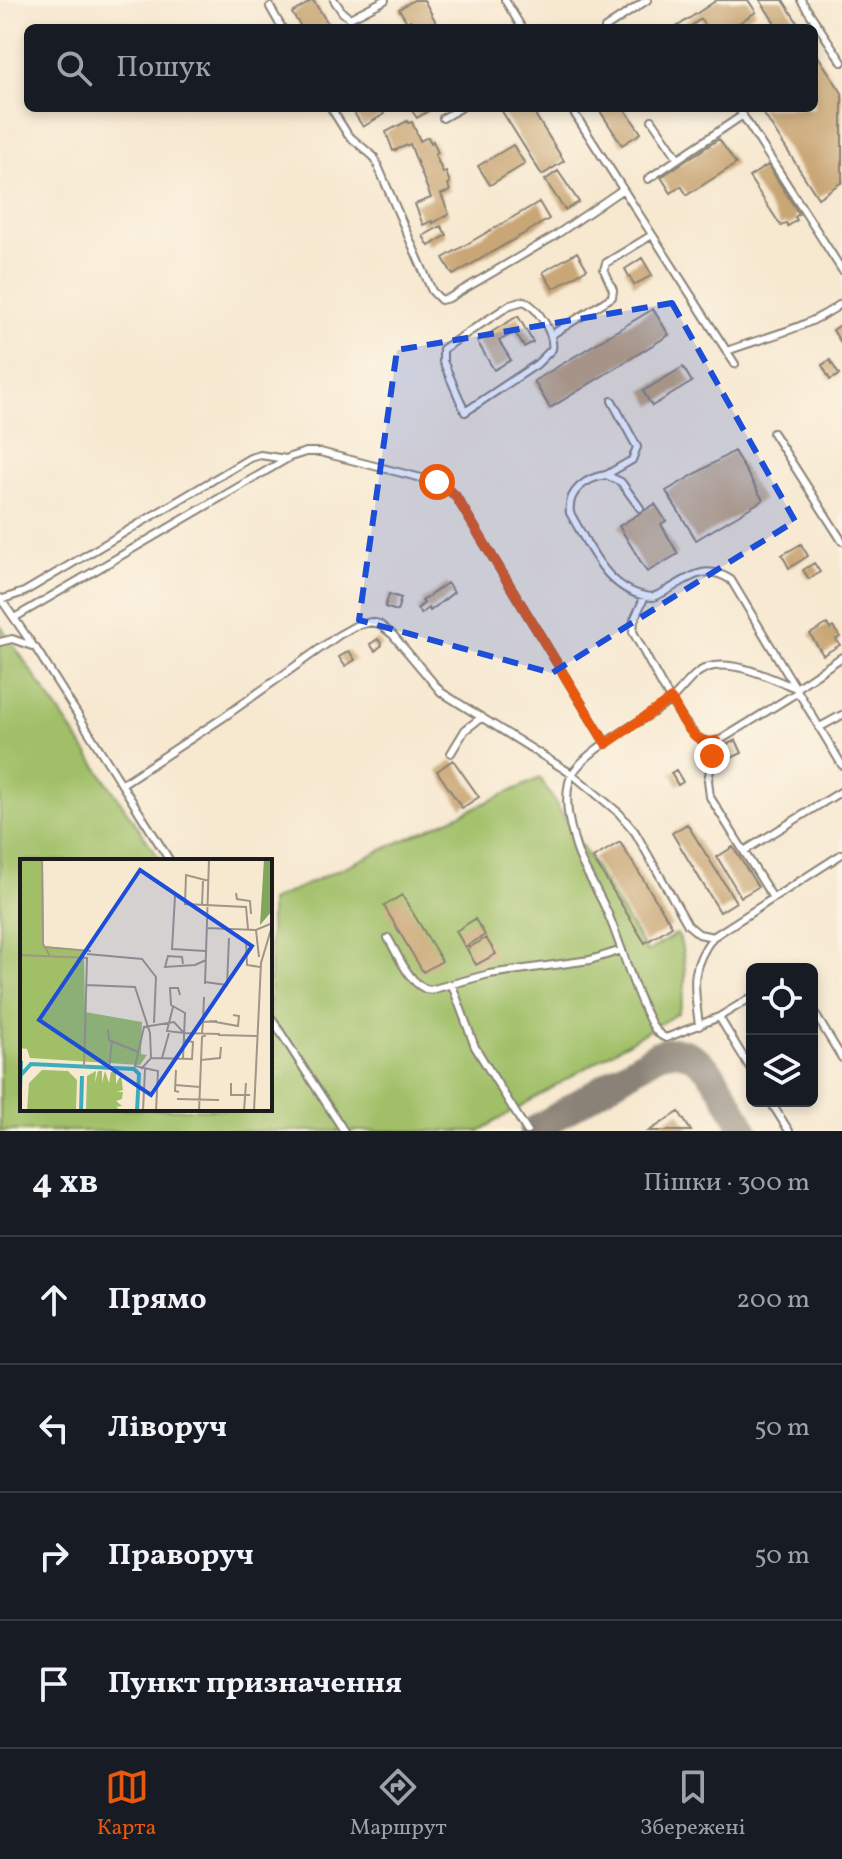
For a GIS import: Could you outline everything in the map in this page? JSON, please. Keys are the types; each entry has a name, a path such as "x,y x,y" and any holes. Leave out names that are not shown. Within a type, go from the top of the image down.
{"lane":[{"path":"334,0 350,18 385,0"},
{"path":"505,0 520,24"},
{"path":"611,24 647,0"},
{"path":"801,0 817,24"},
{"path":"270,7 280,24"},
{"path":"818,26 842,62"},
{"path":"334,112 348,135 374,157 432,291 441,300 553,237 623,189"},
{"path":"443,118 454,112"},
{"path":"574,112 735,364"},
{"path":"648,179 740,112 842,270"},
{"path":"652,120 678,158"},
{"path":"551,335 612,297 613,290 604,270 606,263 652,235"},
{"path":"517,302 531,305 551,335 553,344 546,356 477,406 464,411 443,361 445,346 517,302"},
{"path":"727,351 763,337 801,328 842,303"},
{"path":"612,401 637,447 632,460 576,489 571,497 570,513 605,572 623,587 645,596 662,593 697,573 721,573 731,580 842,765"},
{"path":"773,433 842,541"},
{"path":"14,618 286,459 306,452 320,452 437,482 449,490 462,506 606,744"},
{"path":"169,859 35,647 0,599 24,592 250,458 260,455 286,459"},
{"path":"606,475 621,482 640,508"},
{"path":"645,596 634,620 633,632 671,699 694,735 702,741 716,741 797,690 842,657"},
{"path":"122,784 224,717 339,635 371,622 386,628 401,643 432,684 572,774 630,824 688,925 699,934 713,937"},
{"path":"0,642 12,639 35,647"},
{"path":"746,1001 699,1026 671,1037 659,1035 640,1000 606,910 585,871 573,837 567,798 572,774 606,744 671,699 705,668 739,668 797,690"},
{"path":"820,727 842,715"},
{"path":"451,753 465,730 482,717"},
{"path":"716,741 708,780 710,797 773,898"},
{"path":"744,851 842,791"},
{"path":"699,1026 693,983 700,955 713,937 842,854"},
{"path":"388,938 420,988 430,990 489,974 590,960 622,950"},
{"path":"452,985 475,1047 527,1131"},
{"path":"719,1017 746,1061"},
{"path":"272,1019 344,1131"},
{"path":"818,1019 842,1058"},
{"path":"774,1107 789,1131"}],"highlighted area":[{"path":"672,303 795,521 552,673 359,620 397,350"}],"green space":[{"path":"0,625 160,859 20,859 20,1111 272,1111 272,900 540,778 647,952 676,934 679,936 685,975 684,994 678,1013 479,1131 0,1131"}],"building":[{"path":"313,0 328,24 299,24 292,13"},
{"path":"414,0 424,0 437,24 407,22 399,9"},
{"path":"717,0 748,0 756,12 737,24 704,24 701,19 694,24 681,24"},
{"path":"760,0 783,0 798,24 775,24"},
{"path":"818,56 842,93 842,182 818,198 763,112 818,112"},
{"path":"354,112 383,112 384,114 363,127"},
{"path":"413,112 427,112 417,118"},
{"path":"503,112 533,112 564,161 542,175"},
{"path":"601,112 627,112 641,133 622,145"},
{"path":"407,121 412,122 420,141 428,137 431,143 433,141 438,153 435,154 450,183 450,191 441,194 449,214 433,223 423,225 415,204 431,198 410,144 393,151 386,132"},
{"path":"719,139 736,164 687,195 681,186 671,193 661,177"},
{"path":"513,145 525,164 490,185 478,166"},
{"path":"768,165 799,214 795,217 797,220 788,226 786,223 781,226 749,177"},
{"path":"558,171 579,202 565,210 545,180"},
{"path":"539,202 549,219 453,275 443,258"},
{"path":"441,226 447,235 429,246 423,236"},
{"path":"577,252 587,269 553,289 543,272"},
{"path":"642,258 652,275 634,285 625,269"},
{"path":"653,309 669,335 550,408 534,381"},
{"path":"518,316 533,342 524,347 515,332 499,341 511,360 494,370 477,341"},
{"path":"842,324 842,345 833,330"},
{"path":"830,360 839,375 830,380 822,365"},
{"path":"683,367 692,382 652,406 643,391"},
{"path":"734,451 763,500 696,540 666,491"},
{"path":"655,504 666,521 661,524 678,554 647,572 619,526"},
{"path":"801,544 808,556 789,568 782,555"},
{"path":"814,563 820,572 809,579 803,570"},
{"path":"447,583 454,592 430,611 428,608 421,614 417,609 424,603 422,601"},
{"path":"389,594 401,598 397,611 385,607"},
{"path":"827,624 840,637 836,639 840,645 823,655 810,634"},
{"path":"378,639 382,645 375,651 370,644"},
{"path":"349,651 355,660 345,666 339,657"},
{"path":"736,740 742,753 729,759 723,746"},
{"path":"453,760 479,797 462,808 437,771"},
{"path":"676,770 683,782 678,785 671,773"},
{"path":"687,824 736,902 720,912 672,833"},
{"path":"620,842 672,926 645,943 593,858"},
{"path":"733,847 758,887 741,897 717,857"},
{"path":"402,895 442,961 423,972 384,906"},
{"path":"475,919 485,935 465,947 456,931"},
{"path":"486,938 496,954 476,965 467,949"},
{"path":"679,1112 691,1131 649,1131"}],"taxiway":[{"path":"533,1131 658,1054 674,1051 688,1054 712,1074 745,1131"}],"route":[{"path":"437,482 455,495 606,744 671,699 694,735 702,741 716,741 712,756"}]}
